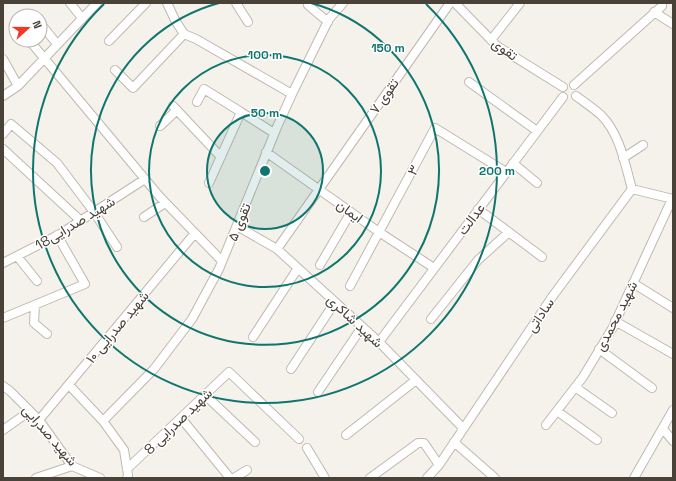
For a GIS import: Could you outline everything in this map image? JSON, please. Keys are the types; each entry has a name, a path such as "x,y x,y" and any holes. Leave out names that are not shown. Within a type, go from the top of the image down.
{"street":[{"path":"70,3 82,18"},
{"path":"3,96 18,86 97,3"},
{"path":"109,41 146,3"},
{"path":"236,3 248,22"},
{"name":"تقوی ۵","path":"103,421 154,369 192,319 222,261 266,152 292,94 328,22 344,3"},
{"name":"تقوی ۷","path":"277,250 450,3"},
{"name":"تقوی","path":"455,3 497,46 563,87"},
{"path":"492,40 520,3"},
{"path":"576,96 570,100 563,97 561,94 563,87 570,84 574,85 662,6 662,3"},
{"path":"170,4 184,34 196,39 292,94"},
{"path":"308,4 328,22"},
{"path":"654,12 673,24"},
{"path":"48,33 57,44"},
{"path":"115,70 133,88 184,34"},
{"path":"35,48 165,203 222,261"},
{"path":"3,59 18,86"},
{"path":"469,82 537,131"},
{"path":"574,85 577,92 576,96"},
{"path":"197,102 204,89 274,133"},
{"path":"576,96 601,115 610,127 623,158 631,190 673,199"},
{"name":"عدالت","path":"379,342 563,97"},
{"path":"160,126 175,108 221,158"},
{"path":"209,183 241,112"},
{"path":"3,134 11,124 57,163 94,212 117,248"},
{"name":"۳","path":"350,286 436,128 506,172"},
{"path":"623,158 643,145"},
{"path":"3,149 81,221"},
{"name":"ایمان","path":"266,152 379,232 434,268"},
{"path":"513,163 537,183"},
{"name":"شهید صدرایی18","path":"3,263 81,221 145,179"},
{"name":"ساداتی","path":"427,478 439,465 552,297 631,190"},
{"name":"شهید محمدی","path":"546,425 575,387 615,321 673,199"},
{"path":"144,217 165,203"},
{"path":"478,209 542,257"},
{"path":"320,265 351,212"},
{"name":"شهید شاکری","path":"237,226 277,250 298,268 379,342 463,428"},
{"path":"431,319 478,260 509,232"},
{"name":"شهید صدرایی ۱۰","path":"39,420 195,233"},
{"path":"3,318 85,284 57,235"},
{"path":"17,256 37,281"},
{"path":"253,337 298,268"},
{"path":"633,283 673,308"},
{"path":"291,369 335,302"},
{"path":"35,304 34,323 47,334"},
{"path":"615,321 673,354"},
{"path":"318,392 362,326"},
{"path":"599,349 652,388"},
{"name":"شهید صدرایی 8","path":"127,474 181,418 229,372 299,439"},
{"path":"346,435 416,380"},
{"path":"69,385 103,421 124,450 127,474"},
{"name":"شهید صدرایی","path":"3,386 39,420 72,466 100,478"},
{"path":"575,387 612,414"},
{"path":"205,395 256,442"},
{"path":"634,478 673,410"},
{"path":"3,430 30,411"},
{"path":"557,411 597,440"},
{"path":"181,418 230,478"},
{"path":"663,429 673,441"},
{"path":"454,442 495,478"},
{"path":"370,478 418,443 424,443 439,465"},
{"path":"307,448 325,478"},
{"path":"38,478 72,466"},
{"path":"234,478 247,470"}]}
